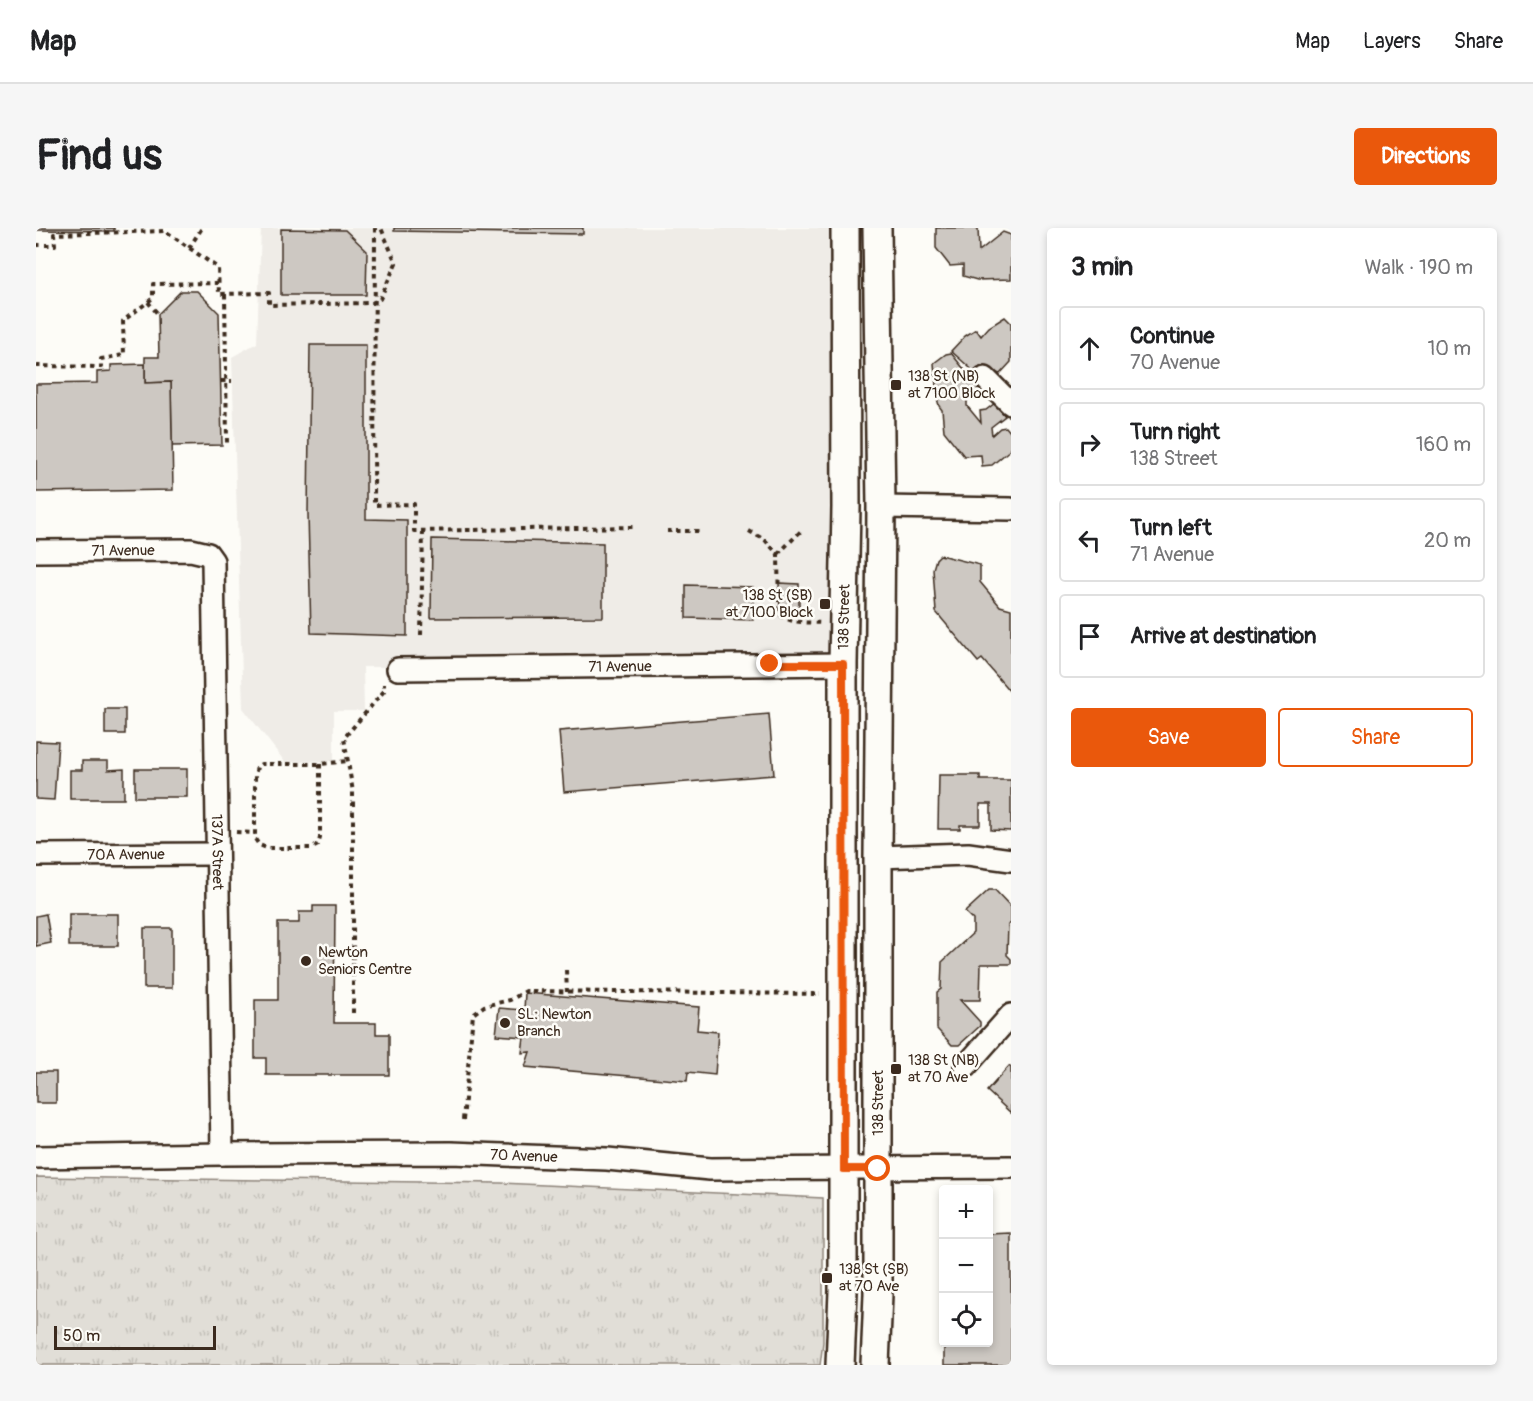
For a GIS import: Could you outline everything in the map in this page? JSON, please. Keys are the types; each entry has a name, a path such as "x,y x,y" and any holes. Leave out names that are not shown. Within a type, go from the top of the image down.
{"main road":[{"name":"138 Street","path":"840,1365 844,1169 845,228"},
{"name":"138 Street","path":"875,1365 878,1294 881,507 878,228"}],"street":[{"path":"985,378 1011,404"},
{"path":"881,507 1011,509"},
{"name":"71 Avenue","path":"36,551 191,549 208,554"},
{"name":"137A Street","path":"208,554 213,561 214,570 216,854 222,1154"},
{"name":"71 Avenue","path":"399,669 843,664"},
{"name":"70A Avenue","path":"36,855 216,854"},
{"path":"878,858 968,854 1011,860"},
{"path":"965,1067 1011,1015"},
{"name":"70 Avenue","path":"36,1157 451,1153 608,1159 710,1169 1011,1167"}],"path":[{"path":"189,248 202,228"},
{"path":"375,228 374,505 414,504 414,531 633,527"},
{"path":"54,253 54,234 122,230 165,231 218,268 219,294 268,293 268,305 372,303 380,299 396,263 381,228"},
{"path":"36,246 55,245"},
{"path":"36,366 101,367 101,359 124,355 123,321 153,298 153,284 218,283"},
{"path":"225,294 223,381 227,442"},
{"path":"148,302 158,314"},
{"path":"223,381 232,381"},
{"path":"421,635 423,530"},
{"path":"667,531 702,531"},
{"path":"749,531 765,540 778,554 779,614 784,619 794,621 825,623"},
{"path":"778,554 801,531"},
{"path":"353,1013 353,792 344,738 384,691"},
{"path":"320,764 320,838 318,845 312,848 267,848 259,845 255,839 257,767 261,764 320,764 348,761"},
{"path":"233,832 255,832"},
{"path":"566,970 567,992"},
{"path":"463,1120 473,1014 484,1006 510,1000 526,991 823,994"}],"shaded area":[{"path":"261,228 837,228 846,667 363,667 364,711 334,711 334,761 285,762 243,708 232,357 257,343"}],"green space":[{"path":"36,1177 501,1183 823,1198 823,1342 820,1365 36,1365"}],"building":[{"path":"36,228 114,228 114,231 36,230"},
{"path":"394,228 583,228 583,234 394,231"},
{"path":"936,228 978,228 979,251 1003,232 1011,235 1011,279 977,280 963,276 963,265 950,266 936,248"},
{"path":"281,229 345,230 367,251 366,295 281,295"},
{"path":"181,291 197,291 219,313 222,445 172,446 171,382 145,383 145,357 159,357 158,314"},
{"path":"1005,317 1011,323 1011,362 1000,374 984,369 978,375 951,351 965,336 976,329 981,336 989,327"},
{"path":"310,345 366,345 366,519 407,520 407,636 311,633 308,514"},
{"path":"951,353 981,390 967,399 967,406 981,423 980,411 986,410 995,403 1005,416 991,427 992,435 1000,428 1006,427 1011,433 1011,449 992,465 982,466 981,455 964,456 944,431 942,410 937,398 934,363"},
{"path":"145,364 145,383 171,382 173,490 36,492 36,384 97,383 97,372 111,371 111,365"},
{"path":"432,539 603,543 603,617 431,618"},
{"path":"940,555 980,565 980,582 1000,606 1011,609 1011,693 982,659 978,662 936,612 933,569"},
{"path":"779,583 799,584 799,612 780,612"},
{"path":"686,585 753,587 753,620 686,618"},
{"path":"105,709 125,709 125,734 105,734"},
{"path":"769,714 774,775 564,792 559,731"},
{"path":"36,741 58,742 54,800 36,799"},
{"path":"82,761 108,761 108,770 124,769 124,799 70,799 70,770 82,770"},
{"path":"135,769 187,769 187,797 135,797"},
{"path":"939,775 980,775 980,780 1011,780 1011,831 991,830 991,804 980,804 980,825 960,825 960,829 938,829"},
{"path":"989,890 995,890 1011,907 1007,955 1011,959 1011,964 981,964 980,1000 960,1000 980,1022 980,1026 959,1045 952,1045 937,1029 937,992 941,989 942,962 973,933 973,920 965,912"},
{"name":"Newton Seniors Centre","path":"313,906 335,906 334,1023 376,1023 376,1034 389,1034 389,1075 266,1075 266,1058 255,1058 255,1000 278,1000 278,923 299,923 299,912 313,912"},
{"path":"46,914 51,943 36,946 36,916"},
{"path":"69,914 118,914 118,946 69,946"},
{"path":"144,928 172,928 172,988 144,988"},
{"path":"525,993 699,1007 697,1030 718,1032 715,1075 688,1072 687,1081 525,1067 530,1052 522,1053 524,1037 496,1035 499,1008 524,1010"},
{"path":"1009,1066 1011,1068 1011,1113 987,1091"},
{"path":"36,1072 56,1072 56,1103 36,1103"},
{"path":"1011,1233 1011,1365 944,1365 944,1347 993,1347 993,1234"}],"place":[{"name":"138 St (NB) at 7100 Block","path":"896,385"},
{"name":"138 St (SB) at 7100 Block","path":"825,604"},
{"name":"Newton Seniors Centre","path":"306,961"},
{"name":"SL: Newton Branch","path":"505,1023"},
{"name":"138 St (NB) at 70 Ave","path":"896,1069"},
{"name":"138 St (SB) at 70 Ave","path":"827,1278"}],"route":[{"path":"770,664 843,664 844,1169 878,1169"}]}
